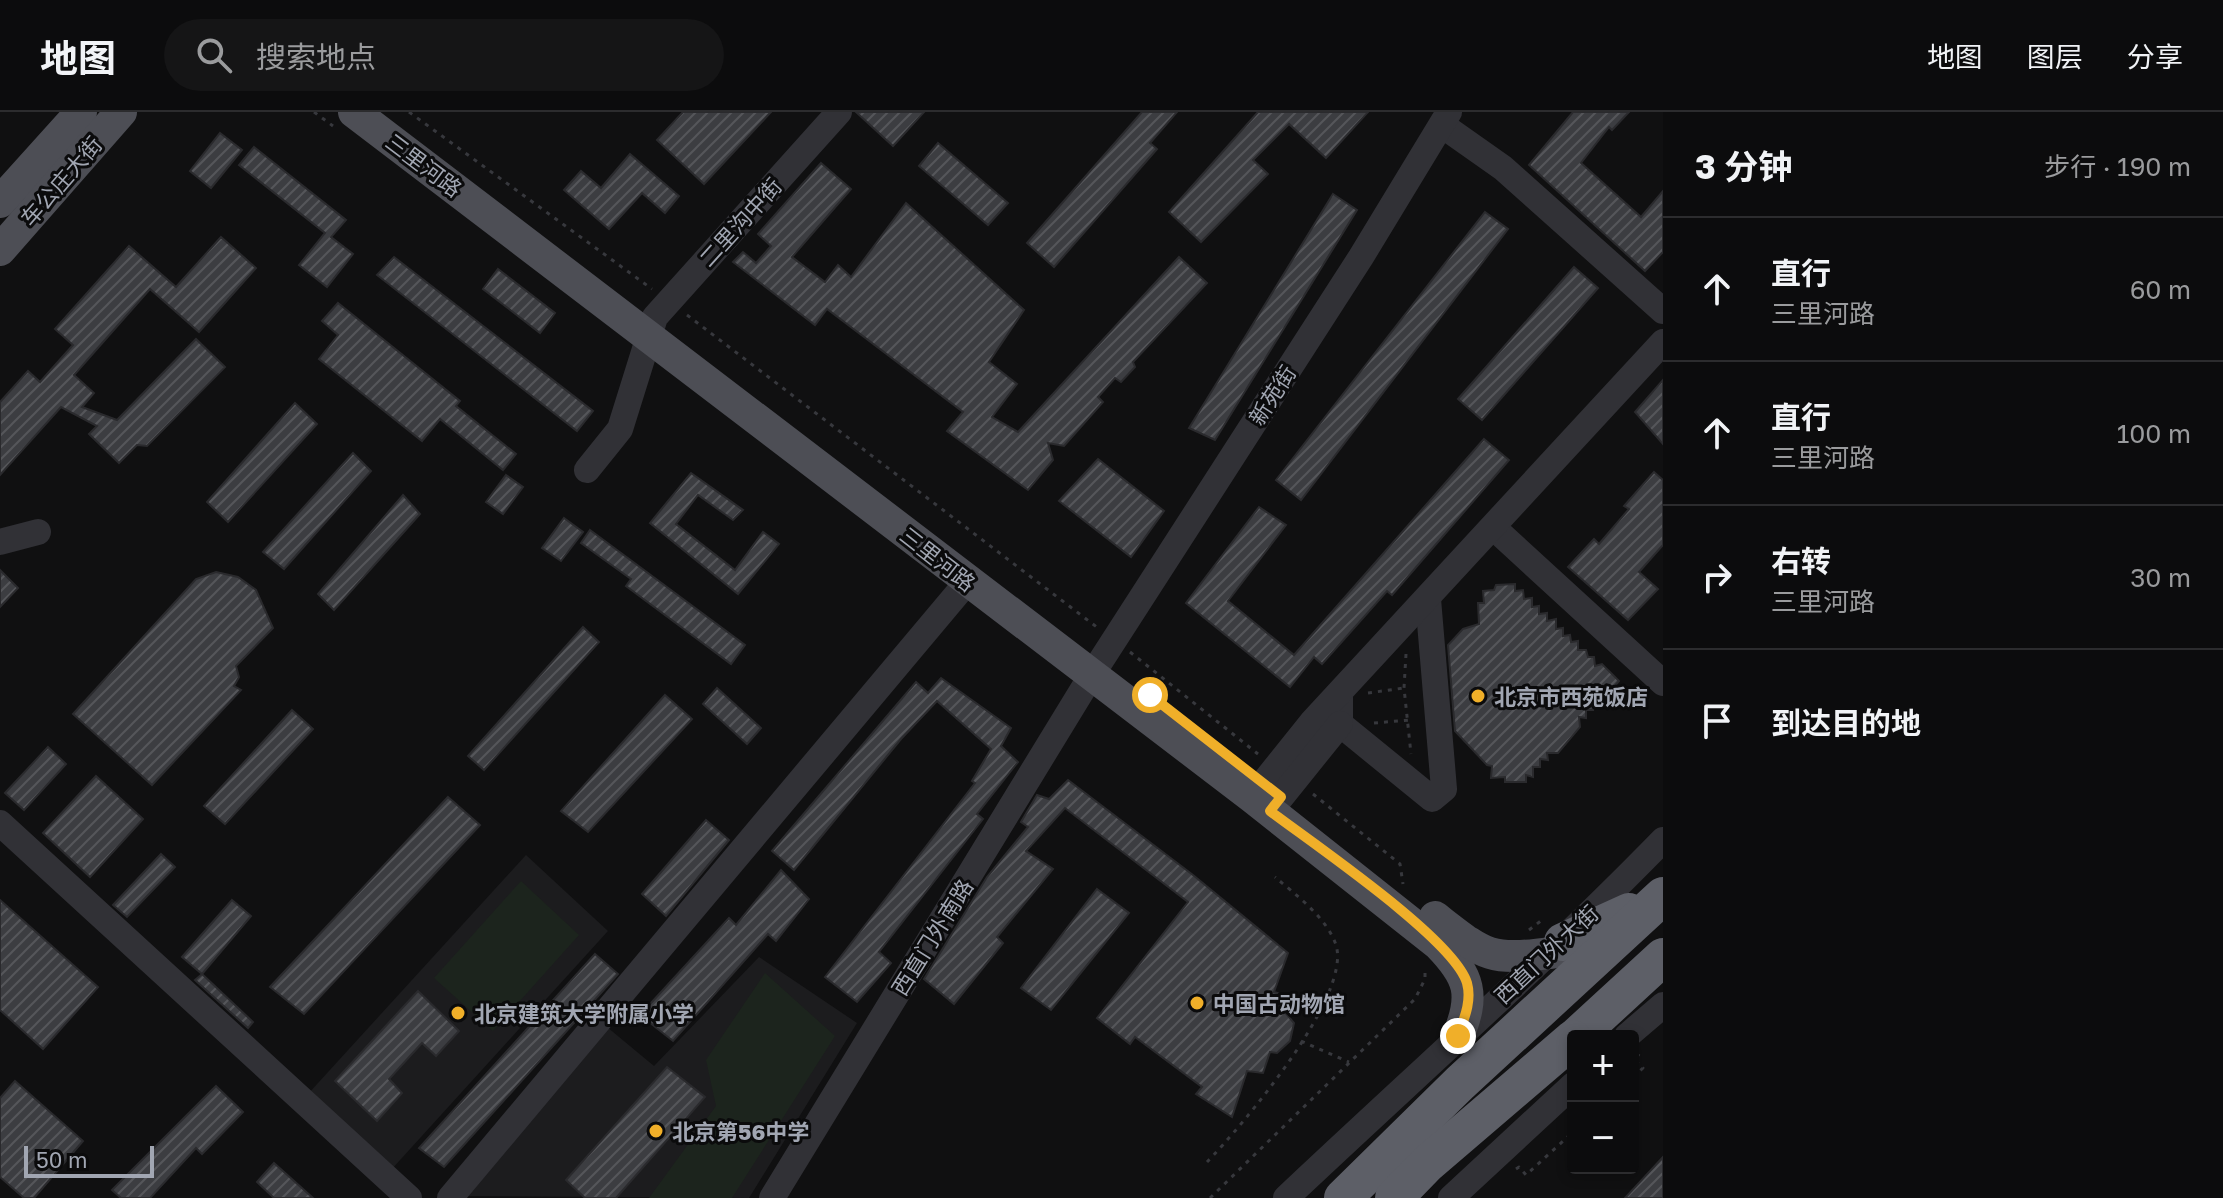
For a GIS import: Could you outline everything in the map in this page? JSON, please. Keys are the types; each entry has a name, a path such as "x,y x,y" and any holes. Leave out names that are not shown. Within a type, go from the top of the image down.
{"highway":[{"path":"1557,948 1662,897"},
{"name":"西直门外大街","path":"1343,1198 1460,1083 1662,897"},
{"path":"1584,1030 1663,957"},
{"path":"1394,1198 1427,1164 1567,1045"}],"main road":[{"name":"车公庄大街","path":"0,202 81,112"},
{"name":"车公庄大街","path":"0,250 121,112"},
{"name":"三里河路","path":"354,112 657,318 968,581 1103,658"},
{"name":"三里河路","path":"385,112 1103,658 1476,949 1496,957 1557,948"},
{"name":"三里河路","path":"1273,789 1398,911 1459,965 1467,985 1469,1003 1458,1036"}],"street":[{"name":"二里沟中街","path":"657,318 839,112"},
{"path":"1445,118 1663,311"},
{"name":"新苑街","path":"1103,658 1353,270 1445,118"},
{"path":"587,470 620,429 657,318"},
{"path":"1273,789 1428,599 1663,342"},
{"path":"1494,528 1663,683"},
{"path":"0,542 38,532"},
{"path":"450,1198 968,581"},
{"path":"1350,693 1351,724 1432,799 1444,789 1428,599"},
{"name":"西直门外南路","path":"772,1198 1103,658"},
{"path":"1419,768 1422,721 1438,720"},
{"path":"1273,789 1351,724"},
{"path":"0,823 409,1198"},
{"name":"西直门外大街","path":"1286,1198 1458,1036 1557,948 1663,840"},
{"path":"1639,1044 1663,1005"},
{"path":"1451,1198 1567,1091"}],"path":[{"path":"409,112 657,318 1273,789 1400,864 1399,876 1411,898"},
{"path":"1407,648 1404,688 1419,768"},
{"path":"1350,693 1404,688"},
{"path":"1351,724 1410,720"},
{"path":"1207,1162 1245,1122 1301,1041 1320,1011 1339,962 1335,943 1319,920 1275,877"},
{"path":"1210,1198 1415,999 1425,979 1425,969"},
{"path":"1301,1041 1350,1062"},
{"path":"1507,1177 1519,1167 1526,1175 1567,1137"}],"shaded area":[{"name":"北京建筑大学附属小学","path":"526,855 608,931 391,1170 308,1094"},
{"path":"521,881 579,935 493,1031 434,978"},
{"name":"北京第56中学","path":"759,957 857,1023 749,1198 467,1196 607,1027 654,1066"},
{"path":"765,973 835,1036 732,1198 649,1198 716,1106 706,1060"}],"building":[{"path":"683,112 771,112 704,184 657,140"},
{"path":"856,112 924,112 893,146"},
{"path":"1142,112 1177,112 1150,143 1157,149 1054,267 1027,243"},
{"path":"1258,112 1368,112 1326,158 1289,124 1253,160 1268,174 1201,242 1169,212"},
{"path":"1573,112 1629,112 1612,130 1609,127 1581,163 1641,217 1663,191 1663,252 1645,271 1529,165"},
{"path":"220,133 242,150 211,188 190,171"},
{"path":"938,143 1008,203 988,225 919,166"},
{"path":"254,147 346,220 331,237 353,254 327,287 299,265 325,233 239,165"},
{"path":"630,154 679,196 665,213 642,193 609,229 564,190 581,171 601,188"},
{"path":"821,163 851,189 792,257 825,282 838,265 851,277 906,203 1024,310 989,362 1017,384 992,417 1018,432 1179,257 1207,283 1133,362 1135,367 1121,382 1115,378 1098,397 1103,402 1064,446 1048,443 1053,460 1028,490 947,431 963,412 827,309 815,325 733,262 743,252 756,263 771,246 758,234"},
{"path":"1333,194 1357,210 1215,440 1189,428"},
{"path":"1485,212 1508,229 1301,500 1276,480"},
{"path":"221,237 256,268 199,332 150,289 74,375 94,393 82,407 117,420 196,339 225,367 147,446 137,445 119,463 89,434 97,426 61,407 0,475 0,402 28,371 40,382 73,345 55,329 129,246 176,287"},
{"path":"394,257 593,411 577,431 377,275"},
{"path":"1574,267 1598,288 1482,420 1458,399"},
{"path":"498,269 555,313 540,333 483,289"},
{"path":"338,303 460,401 456,406 516,454 503,470 440,419 422,441 319,359 338,335 322,321"},
{"path":"1663,380 1663,444 1635,412"},
{"path":"295,403 317,424 228,522 207,502"},
{"path":"1484,439 1509,460 1392,595 1387,591 1322,664 1314,657 1290,687 1186,603 1259,507 1286,525 1228,601 1294,655"},
{"path":"353,453 371,471 284,569 263,552"},
{"path":"1098,459 1164,511 1131,557 1059,501"},
{"path":"1654,472 1663,480 1663,545 1639,572 1658,589 1628,620 1568,567 1594,539 1599,544 1629,509 1624,506"},
{"path":"691,473 743,510 733,520 698,495 676,524 735,570 763,532 779,544 738,594 650,523"},
{"path":"506,475 523,487 503,514 486,502"},
{"path":"403,495 420,514 334,610 318,594"},
{"path":"564,518 583,532 561,561 542,548"},
{"path":"590,530 745,645 731,664 626,586 631,579 581,543"},
{"path":"0,570 18,588 0,607"},
{"path":"216,572 238,577 256,590 273,628 236,666 239,677 234,686 241,690 152,785 73,714 196,579"},
{"path":"1515,584 1515,591 1523,590 1524,599 1532,598 1532,607 1539,606 1539,614 1547,613 1547,621 1556,619 1556,629 1563,628 1563,636 1570,635 1571,642 1578,641 1578,650 1586,650 1588,657 1594,657 1595,666 1602,664 1619,681 1608,694 1599,695 1600,703 1592,703 1593,710 1586,710 1586,718 1579,717 1580,727 1558,753 1547,753 1548,760 1540,759 1540,767 1533,767 1533,777 1526,775 1526,782 1505,782 1505,777 1491,778 1492,766 1487,765 1455,731 1448,645 1463,629 1479,624 1478,603 1484,603 1483,591 1494,590 1496,585"},
{"path":"583,627 599,642 484,770 468,756"},
{"path":"941,678 1011,728 1001,746 1018,762 977,814 983,819 879,952 891,963 857,1002 825,977 975,783 972,781 991,749 937,701 901,739 794,870 772,851 916,682 928,693"},
{"path":"717,688 761,728 747,744 703,704"},
{"path":"665,695 692,719 588,832 561,811"},
{"path":"292,710 313,729 225,824 204,806"},
{"path":"48,747 66,764 24,810 5,793"},
{"path":"96,776 143,819 90,877 43,833"},
{"name":"中国古动物馆","path":"1068,780 1193,875 1288,953 1274,992 1288,996 1283,1010 1294,1023 1290,1041 1277,1053 1270,1052 1263,1073 1247,1071 1232,1117 1196,1094 1202,1087 1135,1037 1130,1044 1097,1018 1188,902 1065,808 1026,851 1053,869 997,937 1003,943 954,1004 924,979 987,877 1028,827 1021,822 1037,795 1049,799"},
{"path":"448,797 480,825 304,1014 270,987"},
{"path":"706,820 729,840 666,916 642,894"},
{"path":"161,854 175,867 127,917 113,905"},
{"path":"781,870 809,899 776,941 768,934 673,1041 640,1015 729,918 736,925"},
{"path":"1097,889 1129,913 1051,1010 1021,988"},
{"path":"0,900 98,987 43,1049 0,1010"},
{"path":"232,900 251,916 202,974 182,957"},
{"path":"595,954 618,974 444,1167 419,1148"},
{"path":"202,974 253,1022 248,1028 195,980"},
{"path":"418,991 459,1031 436,1056 422,1043 389,1079 402,1093 377,1121 335,1081"},
{"path":"667,1067 705,1097 616,1198 585,1198 566,1180"},
{"path":"15,1081 83,1141 34,1198 24,1198 0,1177 0,1098"},
{"path":"216,1086 243,1112 202,1154 196,1148 150,1198 121,1198 112,1190"},
{"path":"1663,1157 1663,1198 1625,1198"},
{"path":"274,1163 313,1198 274,1198 257,1182"}],"place":[{"name":"北京市西苑饭店","path":"1478,696"},
{"name":"中国古动物馆","path":"1197,1003"},
{"name":"北京建筑大学附属小学","path":"458,1013"},
{"name":"北京第56中学","path":"656,1131"}],"route":[{"path":"1150,695 1281,797 1270,811 1398,911 1459,965 1467,985 1469,1003 1458,1036"}]}
